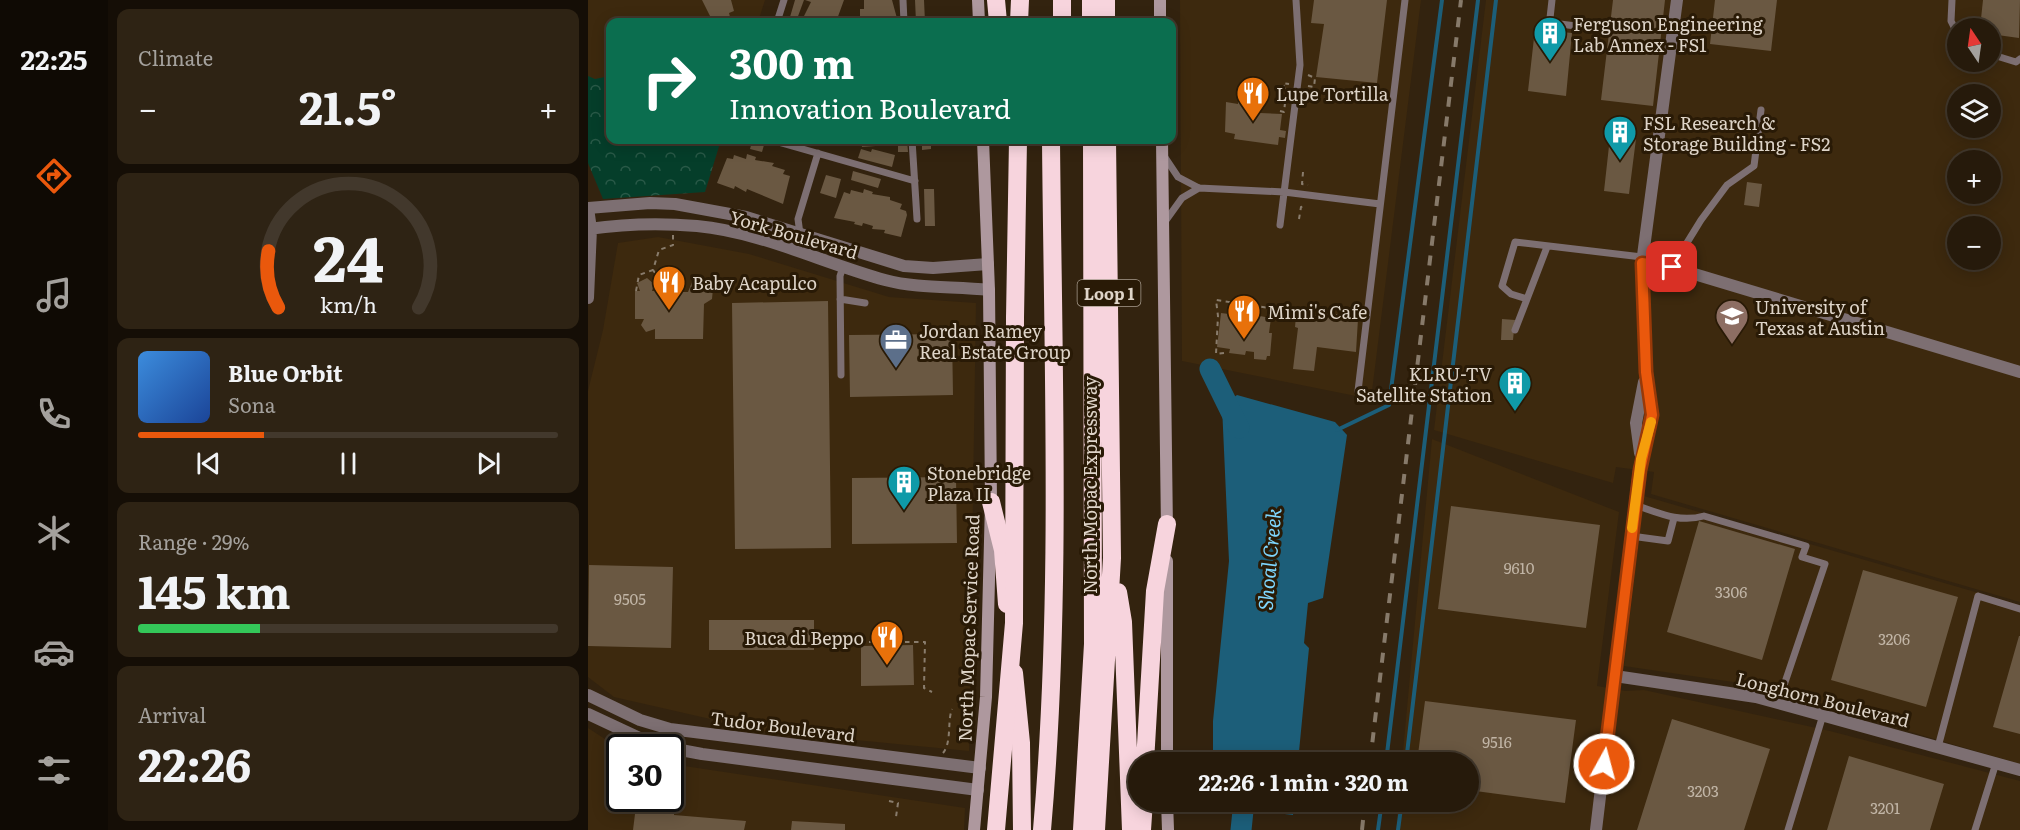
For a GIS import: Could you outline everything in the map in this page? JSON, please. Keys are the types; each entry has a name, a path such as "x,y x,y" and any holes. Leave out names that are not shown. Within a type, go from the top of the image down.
{"highway":[{"path":"996,0 998,18"},
{"path":"1019,18 1020,0"},
{"path":"1051,0 1051,18"},
{"path":"1062,0 1062,18"},
{"path":"1091,0 1091,18"},
{"path":"1106,0 1106,18"},
{"path":"1006,144 1015,257"},
{"path":"996,830 1014,623 1015,257 1018,144"},
{"name":"North Mopac Expressway","path":"1042,830 1051,709 1054,594 1052,144"},
{"path":"1053,830 1065,639 1063,144"},
{"path":"1082,830 1093,644 1092,144"},
{"name":"North Mopac Expressway","path":"1096,830 1112,558 1107,144"},
{"path":"991,502 1003,550 1020,732 1022,830"},
{"path":"1146,752 1155,591 1167,524"},
{"path":"1112,558 1123,622 1131,830"},
{"path":"1142,830 1143,812"}],"main road":[{"path":"978,0 979,18"},
{"path":"1160,0 1160,18"},
{"name":"North Mopac Service Road","path":"974,830 986,697 991,502 988,436 989,290 983,144"},
{"path":"1162,144 1167,524 1167,752"},
{"path":"1167,812 1168,830"}],"street":[{"path":"1596,830 1641,459 1637,414 1646,372 1642,260 1677,0"},
{"name":"York Boulevard","path":"588,208 650,203 675,204 718,211 904,266 933,268 988,264"},
{"path":"588,208 590,229 588,298"},
{"name":"York Boulevard","path":"590,229 649,225 698,226 741,235 887,280 921,286 989,290"},
{"path":"794,251 800,234"},
{"path":"1642,260 1672,267 2020,372"},
{"name":"Longhorn Boulevard","path":"1615,676 1756,697 2020,770"},
{"name":"Tudor Boulevard","path":"588,695 640,720 670,729 980,768"},
{"path":"588,714 631,734"},
{"path":"669,734 670,729"},
{"path":"684,750 978,790"}],"lane":[{"path":"778,18 784,0"},
{"path":"903,0 904,18"},
{"path":"1280,225 1300,65 1296,0"},
{"path":"1358,391 1405,0"},
{"path":"1552,0 1550,18 1552,23 1592,28"},
{"path":"1951,18 1952,0"},
{"path":"2001,57 2016,62 2020,59"},
{"path":"1672,267 1701,220 1727,185 1754,166 1761,110"},
{"path":"785,144 915,181"},
{"path":"912,144 917,219"},
{"path":"800,234 798,219 818,153"},
{"path":"1162,153 1178,177 1199,188 1284,192 1380,204"},
{"path":"1162,225 1182,198 1199,188"},
{"path":"1527,299 1511,294 1502,286 1515,242 1642,260"},
{"path":"1515,330 1547,248"},
{"path":"841,375 840,276 843,267"},
{"path":"840,299 865,303"},
{"path":"1635,505 1688,521 1704,516 1806,546 1802,557 1825,564 1778,703"},
{"path":"1631,536 1668,541 1674,518"},
{"path":"1938,747 1978,596 2020,609"},
{"path":"1788,830 1823,715"},
{"path":"1975,830 1996,763"}],"path":[{"path":"1280,111 1284,112 1286,94 1283,83 1289,84"},
{"path":"1308,86 1314,87 1313,91"},
{"path":"1303,172 1302,184 1308,185 1308,189"},
{"path":"1299,219 1301,207 1305,206"},
{"path":"653,270 659,250 673,245 674,231"},
{"path":"653,270 665,288"},
{"path":"636,291 639,275 653,270"},
{"path":"1224,353 1216,354 1216,300 1276,309"},
{"path":"1291,311 1353,317"},
{"path":"860,642 925,642 924,688 932,692"},
{"path":"943,753 947,747 948,720 952,709"},
{"path":"889,801 898,803 896,817"}],"shaded area":[{"path":"588,0 765,0 759,18 606,18 606,93 588,96"},
{"path":"1180,0 1421,0 1371,399 1182,361"},
{"name":"University of Texas at Austin","path":"1486,0 2020,0 2020,602 1651,494 1654,472 1616,467 1613,483 1434,430"},
{"path":"658,237 749,254 889,297 976,303 969,751 763,731 614,697 588,677 588,391 603,330 618,243"},
{"path":"1432,439 1619,512 1597,686 1626,691 1644,690 1830,731 2020,781 2020,830 1396,830 1397,812 1479,812 1479,752 1403,752"},
{"path":"1644,496 2020,605 2020,764 1747,684 1624,666"},
{"path":"588,728 606,740 606,812 684,812 684,766 965,808 964,830 588,830"}],"green space":[{"path":"588,76 595,79 606,77 606,144 720,144 705,192 603,199 588,163"}],"water":[{"path":"1237,395 1335,422 1347,435 1323,598 1308,603 1304,643 1309,648 1299,752 1213,752 1213,721 1229,561 1222,406"},
{"path":"1269,812 1293,812 1293,815"}],"building":[{"path":"702,0 731,0 734,11 729,13 730,17 711,18"},
{"path":"795,0 804,0 797,18 790,17"},
{"path":"805,0 844,0 837,18 803,18 811,2"},
{"path":"864,0 892,0 897,18 860,18 860,9 864,9"},
{"path":"915,0 924,0 925,18 916,18"},
{"path":"1314,0 1387,0 1377,83 1316,77 1324,24 1311,23"},
{"path":"1613,0 1665,0 1653,106 1601,100"},
{"path":"1715,0 1777,0 1771,51 1710,44"},
{"path":"1983,0 2020,0 2019,38 2001,36 2001,18 1981,18"},
{"name":"Ferguson Engineering Lab Annex - FS1","path":"1535,29 1572,33 1566,96 1528,91"},
{"name":"Lupe Tortilla","path":"1238,101 1261,104 1260,113 1282,114 1280,130 1286,131 1285,138 1279,137 1278,145 1234,139 1235,134 1225,132 1226,102 1238,104"},
{"name":"FSL Research & Storage Building - FS2","path":"1611,128 1637,131 1629,194 1604,191"},
{"path":"751,144 764,145 762,152 750,149"},
{"path":"862,144 889,144 889,145 862,147"},
{"path":"898,144 907,144 908,152 898,152"},
{"path":"922,144 931,144 931,149 922,150"},
{"path":"861,149 871,152 872,149 895,155 892,167 858,158"},
{"path":"747,154 756,157 755,160 774,163 772,166 785,170 783,174 790,176 783,204 747,189 746,192 735,186 734,189 717,183 727,158 733,159 734,155 746,159"},
{"path":"853,171 881,179 878,188 851,180"},
{"path":"826,175 841,179 836,198 820,193"},
{"path":"1747,182 1762,184 1759,207 1744,205"},
{"path":"864,189 873,192 872,194 890,197 890,200 902,204 900,209 906,211 907,215 901,237 884,233 885,230 872,229 873,226 863,223 862,226 854,224 855,222 834,218 844,192 850,194 851,190 863,193"},
{"path":"924,189 934,189 935,226 925,226"},
{"name":"Baby Acapulco","path":"665,270 677,270 677,292 688,292 692,282 705,282 713,288 712,299 704,304 703,339 655,339 655,329 646,332 641,325 644,319 635,319 635,291 640,291 637,283 647,278 654,284 652,291 665,291"},
{"path":"828,301 831,548 735,549 732,303"},
{"name":"Mimi's Cafe","path":"1230,306 1243,308 1243,313 1271,318 1270,356 1267,356 1266,360 1254,359 1254,352 1246,351 1245,355 1229,353 1230,349 1217,347 1221,313 1229,314"},
{"path":"1300,312 1348,321 1349,318 1358,319 1356,352 1317,347 1314,371 1293,369 1298,328 1295,327 1296,316 1300,316"},
{"path":"1502,319 1515,320 1513,340 1501,340"},
{"path":"952,334 953,395 850,397 849,335"},
{"name":"Stonebridge Plaza II","path":"956,477 957,543 852,544 852,478"},
{"path":"1451,506 1600,525 1586,628 1438,609"},
{"path":"1699,521 1795,549 1762,660 1667,632"},
{"path":"589,565 673,567 671,648 588,646"},
{"path":"1863,570 1958,597 1926,707 1831,680"},
{"path":"709,620 814,620 814,650 709,650"},
{"path":"2020,636 2020,734 1993,727"},
{"name":"Buca di Beppo","path":"913,645 914,685 861,686 861,646"},
{"path":"1425,701 1576,720 1565,803 1479,791 1479,752 1418,752"},
{"path":"1672,719 1770,749 1744,830 1637,830"},
{"path":"1849,756 1944,784 1930,830 1827,830"},
{"path":"635,812 674,812 674,815 746,821 744,830 633,830"},
{"path":"792,821 845,824 845,830 791,830"}],"waterway":[{"path":"1337,430 1389,405 1442,0"},
{"path":"1387,752 1478,0"},
{"path":"1407,752 1496,0"},
{"name":"Shoal Creek","path":"1210,369 1239,428"},
{"name":"Shoal Creek","path":"1241,830 1243,812"},
{"path":"1378,830 1380,812"},
{"path":"1398,830 1400,812"}],"railway":[{"path":"1371,752 1461,0"},
{"path":"1362,830 1364,812"}],"slow traffic":[{"path":"1632,528 1641,459 1651,422"}],"place":[{"name":"Ferguson Engineering Lab Annex - FS1","path":"1550,62"},
{"name":"Lupe Tortilla","path":"1253,122"},
{"name":"FSL Research & Storage Building - FS2","path":"1620,161"},
{"name":"Baby Acapulco","path":"669,311"},
{"name":"Mimi's Cafe","path":"1244,340"},
{"name":"University of Texas at Austin","path":"1732,345"},
{"name":"Jordan Ramey Real Estate Group","path":"896,369"},
{"name":"KLRU-TV Satellite Station","path":"1515,412"},
{"name":"Stonebridge Plaza II","path":"904,511"},
{"name":"Buca di Beppo","path":"887,666"}],"route":[{"path":"1604,764 1641,459 1652,415 1646,372 1642,263 1672,267"}]}
